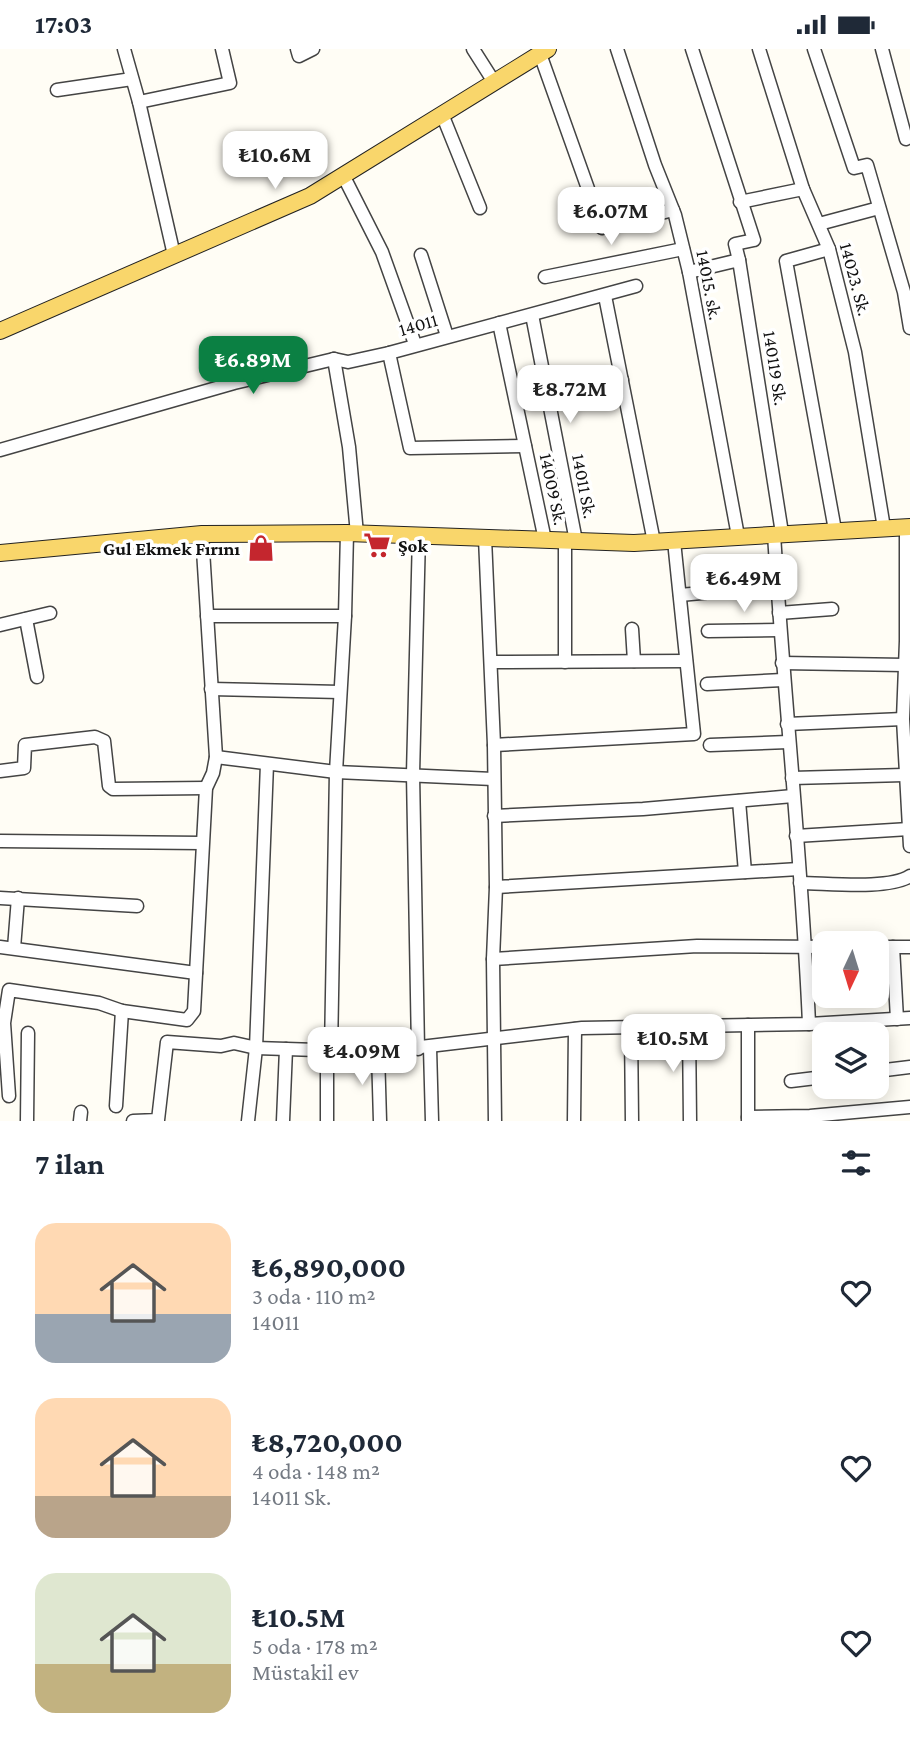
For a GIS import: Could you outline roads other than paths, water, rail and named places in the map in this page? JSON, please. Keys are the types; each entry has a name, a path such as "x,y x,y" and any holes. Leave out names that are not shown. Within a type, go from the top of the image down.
{"main road":[{"path":"0,331 310,196 544,51"},
{"path":"0,553 202,534 419,535 654,542 908,527"}],"street":[{"path":"124,49 174,255"},
{"path":"139,102 230,83 222,49"},
{"path":"297,49 299,56 313,49"},
{"path":"473,49 494,82"},
{"name":"14015. sk.","path":"617,49 655,165 673,210 689,272 738,536"},
{"path":"689,272 739,260 736,244 754,240 692,49"},
{"name":"14023. Sk.","path":"758,49 803,189 829,249 855,352 884,528"},
{"path":"814,49 854,168 867,165 904,292 910,328"},
{"path":"882,49 906,139"},
{"path":"544,51 602,228 673,210"},
{"path":"57,90 132,79"},
{"path":"442,114 480,208"},
{"path":"343,176 382,252 415,344"},
{"path":"740,202 803,189"},
{"path":"818,224 879,208"},
{"path":"545,277 683,249"},
{"path":"829,249 786,261 835,530"},
{"path":"421,255 447,336"},
{"name":"140119 Sk.","path":"739,260 778,533 783,680 806,947 809,1024"},
{"name":"14011","path":"0,450 234,383 334,359 348,362 389,353 636,286"},
{"path":"604,296 654,542"},
{"name":"14011 Sk.","path":"532,315 570,541 565,662"},
{"name":"14009 Sk.","path":"499,323 545,540"},
{"path":"389,353 410,448 525,446"},
{"path":"327,1121 335,772 352,534 349,447 334,359"},
{"path":"547,394 622,380"},
{"path":"908,527 903,719 907,752 904,775 910,846"},
{"path":"9,1096 2,1024 9,990 99,1003 122,1011 187,1020 194,1011 206,788 216,757 202,534"},
{"path":"419,535 413,773 424,1048 432,1121"},
{"path":"485,538 494,745 495,1121"},
{"path":"494,745 694,734 674,541"},
{"path":"680,594 778,586"},
{"path":"779,613 832,608"},
{"path":"0,625 50,614"},
{"path":"207,616 345,616"},
{"path":"26,619 37,677"},
{"path":"632,629 634,661"},
{"path":"708,631 780,630"},
{"path":"491,662 687,660"},
{"path":"782,663 905,665"},
{"path":"707,684 783,680"},
{"path":"211,688 340,692"},
{"path":"787,724 903,719"},
{"path":"0,771 24,768 24,745 95,737 104,741 108,786 113,789 206,788"},
{"path":"709,745 788,742"},
{"path":"216,757 335,772 413,773 493,779"},
{"path":"248,1121 256,1048 267,764"},
{"path":"792,778 904,775"},
{"path":"494,816 643,809 793,796"},
{"path":"739,801 745,871"},
{"path":"796,837 909,829"},
{"path":"0,841 202,843"},
{"path":"496,887 799,869"},
{"path":"800,883 886,884 905,880 910,876"},
{"path":"0,898 137,905"},
{"path":"15,948 18,898"},
{"path":"493,959 697,946 812,947"},
{"path":"0,947 196,973"},
{"path":"889,947 910,947"},
{"path":"133,1121 159,1120 167,1042 221,1046 234,1043 256,1048 378,1052 575,1029 809,1024 903,1018 893,947"},
{"path":"116,1106 122,1011"},
{"path":"748,1025 748,1119 910,1107"},
{"path":"689,1027 690,1121"},
{"path":"631,1028 632,1121"},
{"path":"574,1121 575,1029"},
{"path":"27,1121 28,1033"},
{"path":"283,1121 286,1049"},
{"path":"378,1052 380,1121"},
{"path":"889,1070 910,1067"},
{"path":"791,1081 812,1078"}],"place":[{"name":"Şok","path":"377,545"},
{"name":"Gul Ekmek Fırını","path":"261,548"}]}
